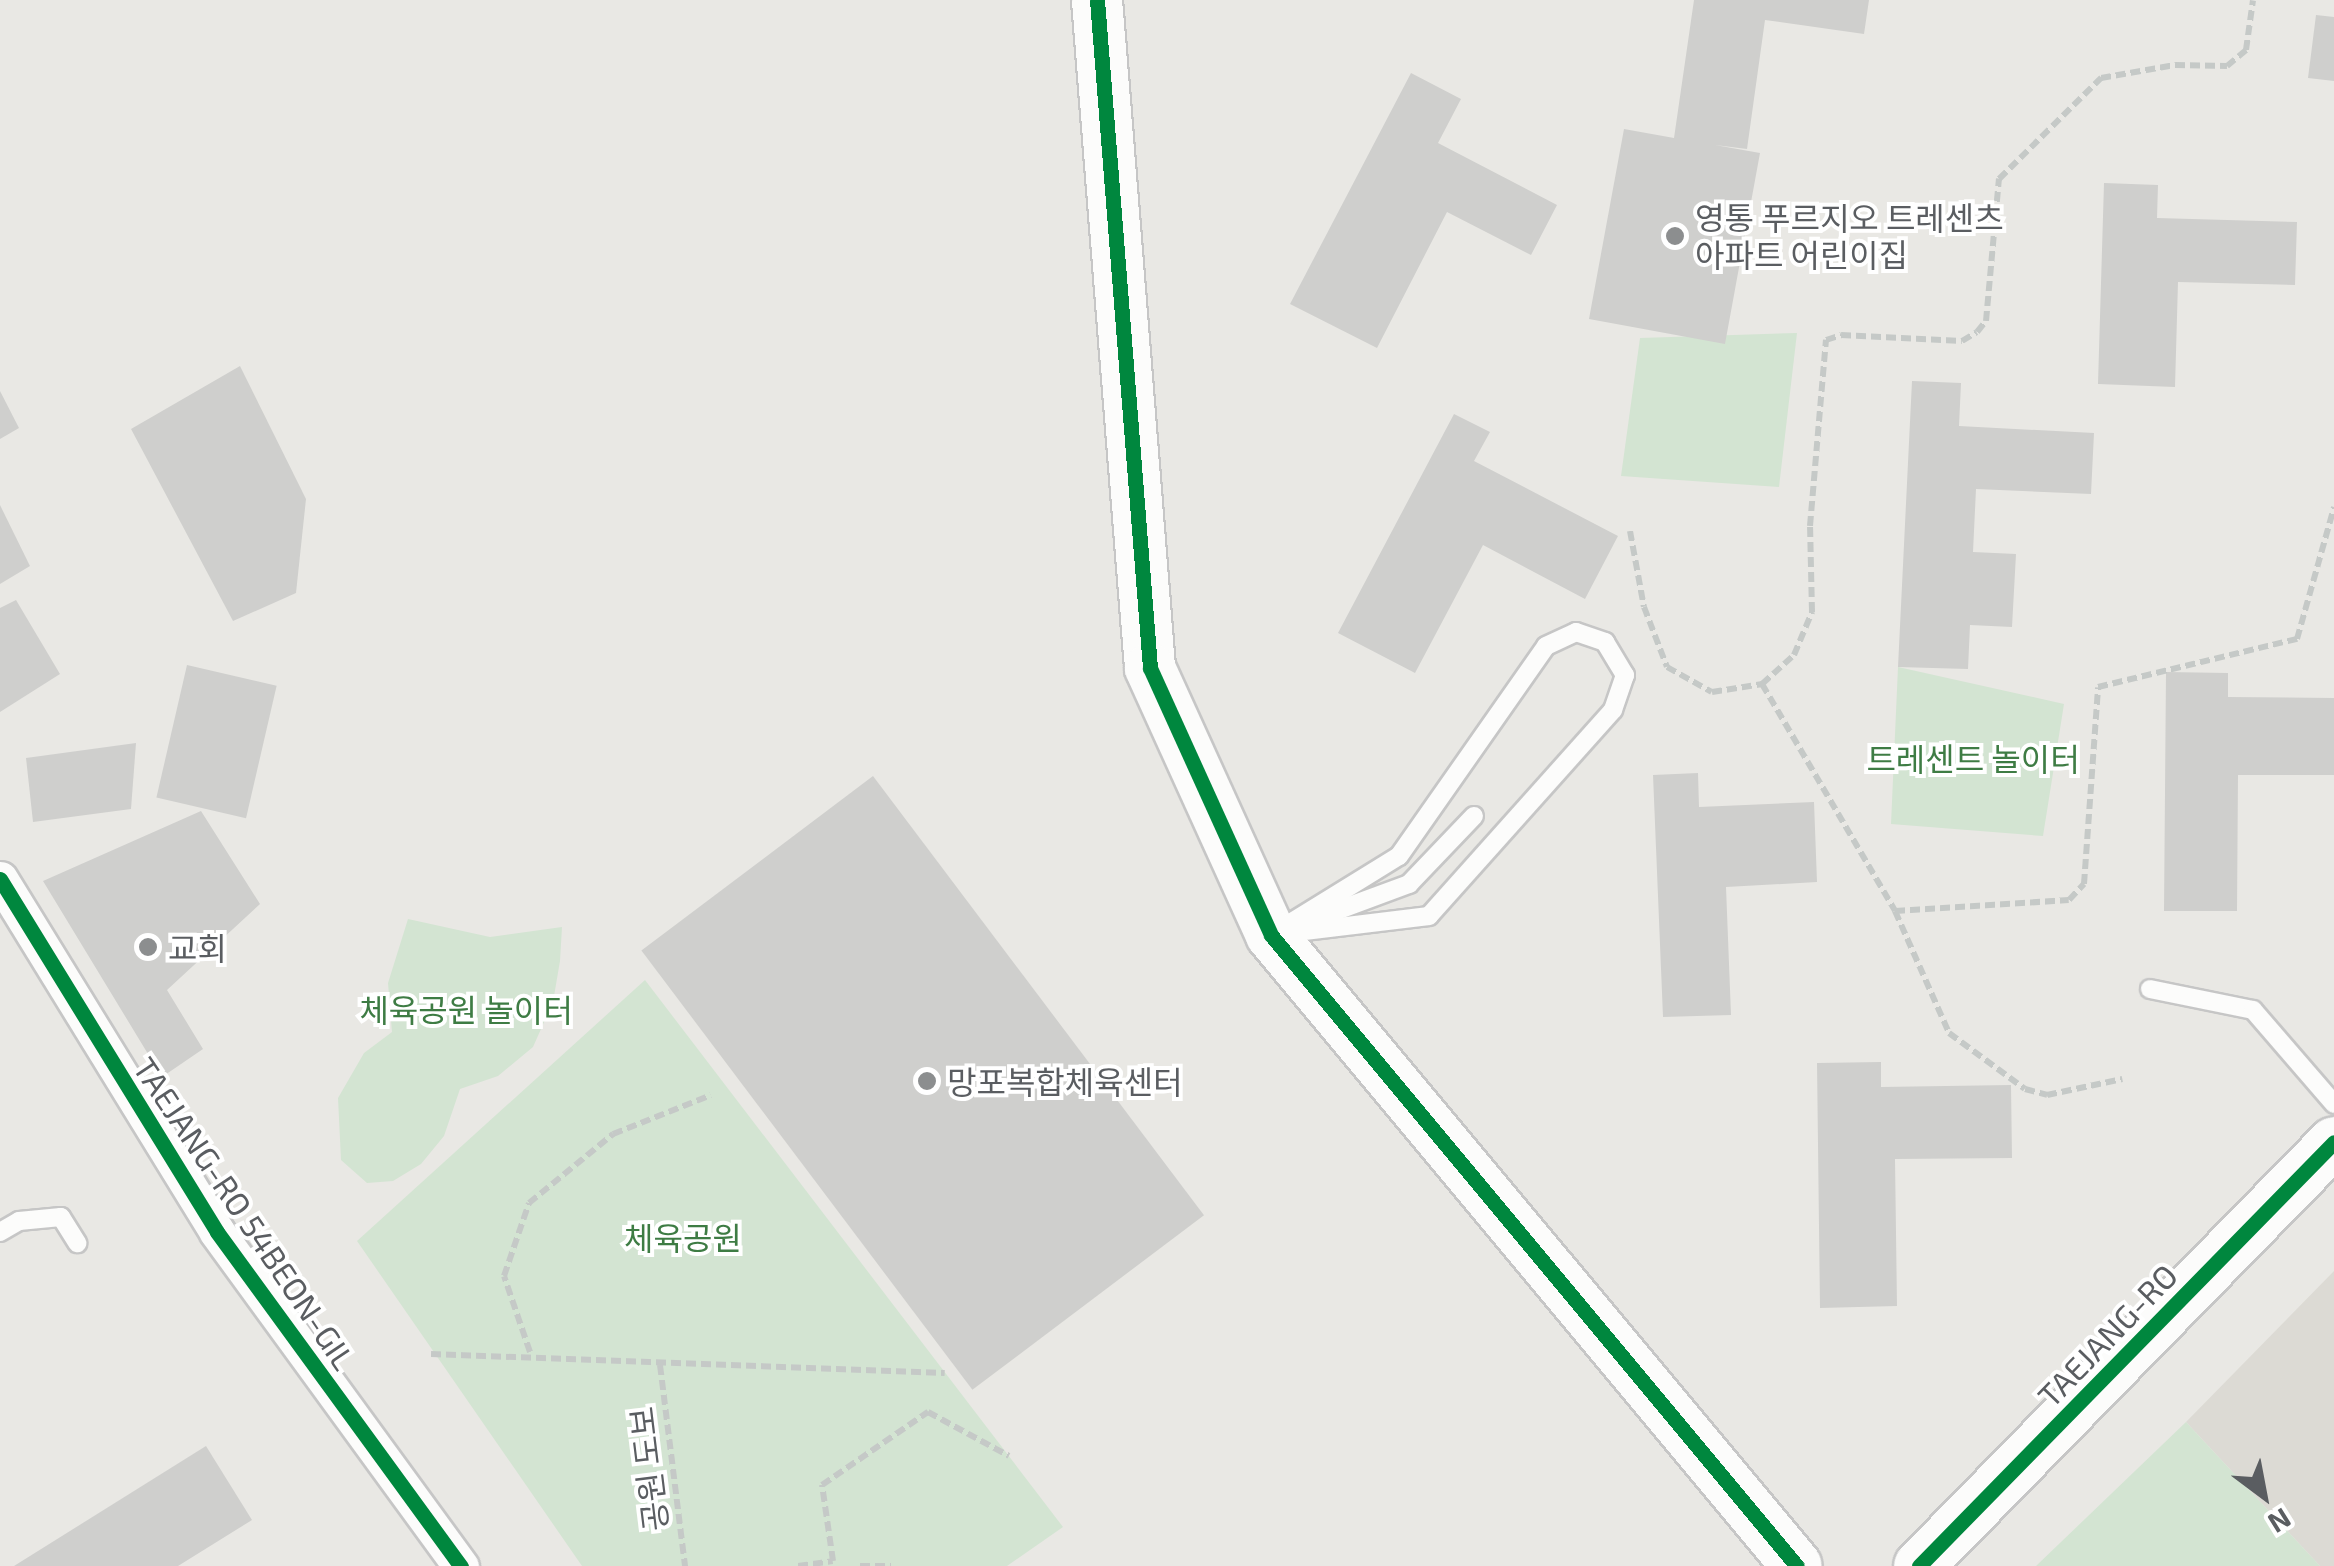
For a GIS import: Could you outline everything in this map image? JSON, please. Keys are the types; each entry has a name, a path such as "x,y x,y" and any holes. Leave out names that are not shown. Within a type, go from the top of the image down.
{"street":[{"path":"1098,0 1150,668 1271,934 1797,1566"},
{"name":"TAEJANG-RO 54BEON-GIL","path":"0,879 217,1232 461,1566"},
{"name":"TAEJANG-RO","path":"1919,1566 2334,1142"}],"lane":[{"path":"1576,632 1605,642 1625,675 1614,710 1428,916 1271,934 1399,856 1546,646 1576,632"},
{"path":"1271,934 1408,884 1474,816"},
{"path":"2150,989 2253,1010 2334,1104"},
{"path":"0,1232 18,1221 61,1217 77,1243"}],"path":[{"path":"1630,531 1644,607 1667,666 1712,692 1762,684 1794,655 1812,612 1810,526 1826,340 1842,336 1962,341 1977,332 1986,321 1999,179 2101,78 2174,66 2228,66 2246,50 2253,0"},
{"path":"1895,911 2068,900 2084,884 2098,687 2297,638 2334,507"},
{"path":"1762,684 1895,911 1949,1033 1992,1067 2047,1095 2122,1079"},
{"path":"530,1352 504,1276 529,1202 613,1134 712,1095"},
{"path":"431,1354 945,1373"},
{"path":"798,1566 833,1561 822,1485 928,1412 1009,1456"},
{"path":"860,1566 891,1566"}],"shaded area":[{"path":"2334,1271 2334,1566 2320,1566 2186,1422"}],"green space":[{"path":"1797,333 1779,487 1621,476 1640,338"},
{"name":"트레센트 놀이터","path":"1898,667 2064,704 2043,836 1891,824"},
{"name":"체육공원 놀이터","path":"408,919 490,937 562,927 560,961 553,1002 533,1047 498,1076 460,1089 444,1136 421,1164 393,1181 367,1183 341,1160 338,1098 364,1053 392,1032 388,983"},
{"name":"체육공원","path":"645,980 1063,1527 1007,1566 582,1566 357,1241"},
{"path":"2186,1422 2320,1566 2036,1566"}],"building":[{"name":"영통 푸르지오 트레센츠 아파트 어린이집","path":"1694,0 1869,0 1864,34 1765,20 1747,149 1715,145 1760,153 1725,344 1589,319 1624,129 1674,138"},
{"path":"2316,15 2334,17 2334,81 2308,78"},
{"path":"1411,73 1461,99 1438,143 1557,205 1531,255 1447,212 1377,348 1290,304"},
{"path":"2104,183 2158,185 2157,218 2297,222 2295,285 2178,282 2175,387 2098,384"},
{"path":"240,366 306,499 296,593 233,621 131,429"},
{"path":"1912,381 1961,383 1959,426 2094,433 2091,494 1976,489 1973,552 2016,554 2012,627 1970,625 1968,669 1898,667"},
{"path":"0,391 19,428 0,439"},
{"path":"1454,414 1490,432 1474,461 1618,536 1585,599 1483,545 1415,673 1338,633"},
{"path":"0,505 30,566 0,584"},
{"path":"16,600 60,674 0,712 0,608"},
{"path":"187,665 277,686 246,818 156,798"},
{"path":"2166,672 2228,673 2228,697 2334,698 2334,775 2238,775 2237,911 2164,911"},
{"path":"136,743 131,809 33,822 26,758"},
{"path":"1698,773 1699,807 1814,802 1817,882 1726,887 1731,1015 1663,1017 1653,775"},
{"name":"망포복합체육센터","path":"873,776 1204,1215 972,1390 641,951"},
{"name":"교회","path":"201,811 260,904 167,990 203,1049 162,1077 43,881"},
{"path":"1881,1062 1881,1087 2011,1085 2012,1158 1895,1159 1897,1306 1820,1308 1817,1063"},
{"path":"206,1446 252,1520 178,1566 14,1566"}],"cycle path":[{"path":"1097,0 1150,668 1271,935 1797,1566"},
{"path":"0,879 217,1232 461,1566"},
{"path":"1919,1566 2334,1142"}],"place":[{"name":"영통 푸르지오 트레센츠 아파트 어린이집","path":"1675,236"},
{"name":"교회","path":"148,947"},
{"name":"망포복합체육센터","path":"927,1081"}]}
